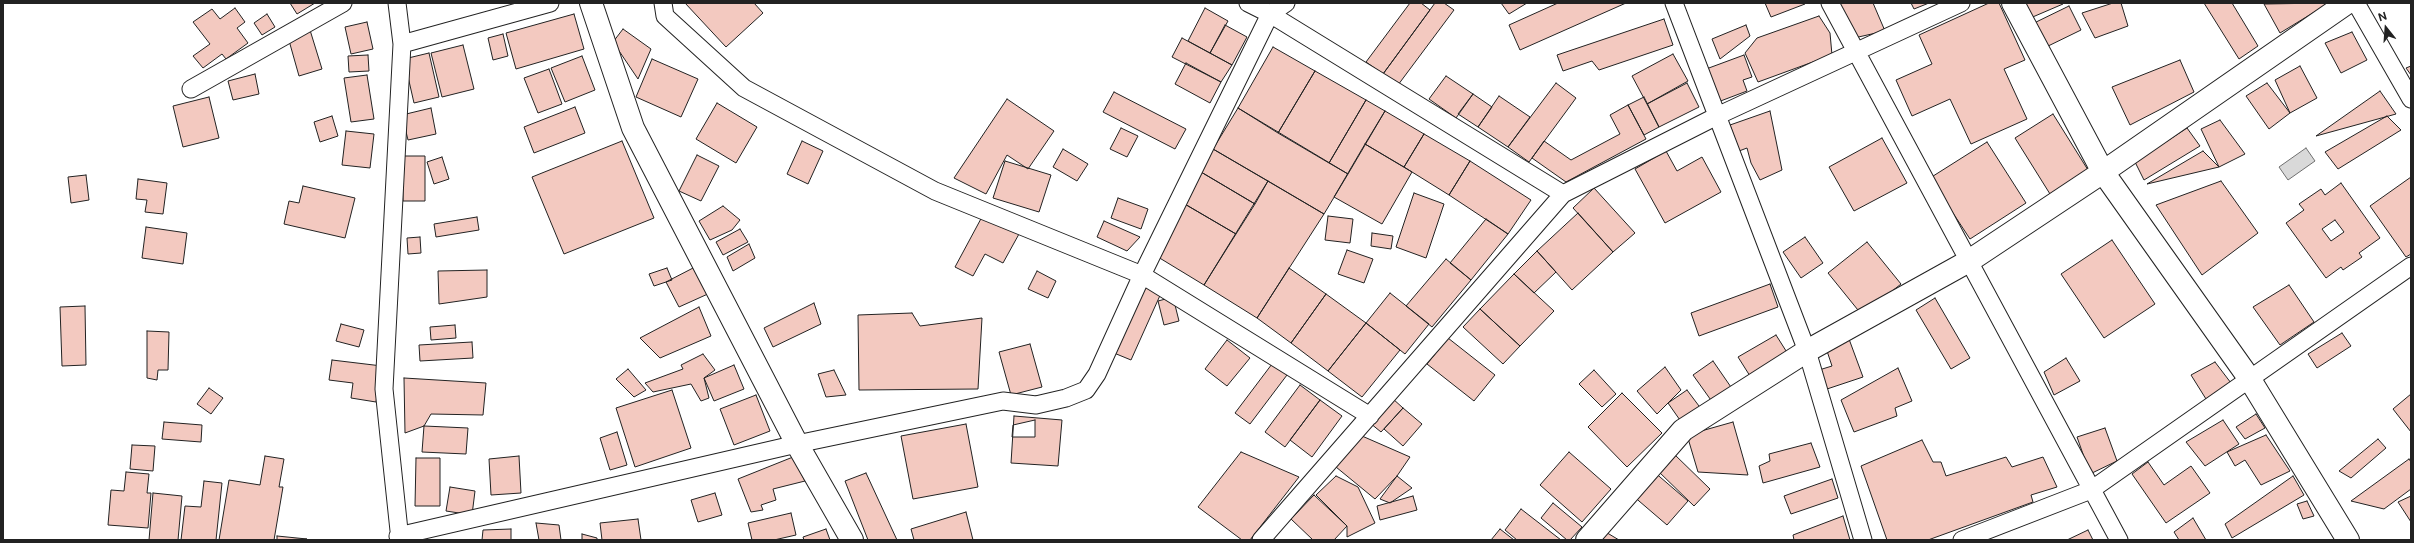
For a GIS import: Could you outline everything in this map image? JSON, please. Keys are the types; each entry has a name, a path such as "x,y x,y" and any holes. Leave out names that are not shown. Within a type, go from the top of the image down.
{"street":[{"path":"191,89 343,3"},
{"path":"397,3 402,44 384,388 399,538 797,444 1003,402 1036,405 1066,398 1086,390 1097,374 1142,275 1270,14 1286,3"},
{"path":"402,44 550,3"},
{"path":"591,3 633,128 797,444 852,540"},
{"path":"663,3 665,16 744,88 935,191 1142,275 1370,416"},
{"path":"1248,3 1270,14 1563,194"},
{"path":"1674,3 1807,351 1864,540"},
{"path":"1830,3 1855,52 2119,540"},
{"path":"1261,540 1563,194 1717,116 1961,3"},
{"path":"2013,3 2102,172 2249,378 2348,540"},
{"path":"1587,540 1682,430 1807,351 1969,261 2102,172 2347,3"},
{"path":"2356,3 2411,99"},
{"path":"1962,540 2091,490 2411,266"}],"shaded area":[{"path":"2306,148 2315,161 2288,180 2279,167"}],"building":[{"path":"290,3 315,3 297,14"},
{"path":"685,3 754,3 763,13 726,47"},
{"path":"1410,3 1421,3 1430,10 1383,74 1366,62"},
{"path":"1435,3 1444,3 1454,10 1398,85 1383,74"},
{"path":"1501,3 1527,3 1509,14"},
{"path":"1558,3 1626,3 1520,50 1509,25"},
{"path":"1765,3 1805,3 1805,4 1771,17"},
{"path":"1837,3 1873,3 1885,31 1854,38"},
{"path":"1911,3 1929,3 1914,9"},
{"path":"1989,3 1999,3 2025,60 2004,69 2027,119 1971,144 1950,99 1912,116 1896,80 1932,64 1919,35"},
{"path":"2021,3 2063,3 2063,4 2028,19"},
{"path":"2113,3 2121,3 2128,26 2095,38 2082,13"},
{"path":"2204,3 2232,3 2258,46 2239,59"},
{"path":"2325,3 2326,5 2280,33 2264,4"},
{"path":"2069,6 2081,30 2042,49 2030,25"},
{"path":"235,8 245,22 237,28 248,43 226,59 222,54 203,68 193,56 210,44 193,22 212,9 220,19"},
{"path":"1205,8 1228,21 1210,53 1188,41"},
{"path":"267,14 275,27 262,35 254,23"},
{"path":"574,14 584,49 516,69 506,33"},
{"path":"1819,16 1830,33 1832,55 1758,82 1745,53 1757,38"},
{"path":"1664,19 1673,45 1599,70 1592,61 1563,71 1557,55"},
{"path":"367,22 373,49 351,54 345,27"},
{"path":"1225,25 1247,37 1232,65 1210,53"},
{"path":"1746,25 1750,36 1720,59 1712,39"},
{"path":"623,29 651,49 638,79 613,42"},
{"path":"310,30 322,69 299,76 288,37"},
{"path":"2352,32 2367,60 2341,73 2325,43"},
{"path":"503,34 508,56 493,60 488,38"},
{"path":"1182,38 1232,65 1221,82 1172,57"},
{"path":"463,45 474,89 442,97 431,53"},
{"path":"1273,47 1315,71 1278,133 1238,108"},
{"path":"429,53 439,97 414,103 404,59"},
{"path":"1673,54 1688,81 1647,104 1632,76"},
{"path":"368,55 369,71 349,72 348,56"},
{"path":"1744,55 1752,77 1743,80 1747,91 1710,105 1698,72"},
{"path":"582,56 595,90 565,102 551,68"},
{"path":"652,59 698,79 681,117 636,97"},
{"path":"2180,60 2194,92 2130,125 2112,87"},
{"path":"1186,63 1221,82 1210,103 1175,84"},
{"path":"2300,66 2317,98 2290,113 2275,80"},
{"path":"2411,66 2411,75 2406,68"},
{"path":"549,69 562,104 538,113 524,78"},
{"path":"1315,71 1366,100 1329,163 1278,133"},
{"path":"255,74 259,94 233,100 228,81"},
{"path":"367,75 374,119 351,122 344,78"},
{"path":"1446,76 1473,94 1456,118 1429,99"},
{"path":"1556,83 1576,98 1529,162 1508,147"},
{"path":"1687,83 1699,107 1659,127 1647,104"},
{"path":"2267,83 2290,113 2269,129 2246,96"},
{"path":"2380,91 2396,114 2316,136"},
{"path":"1114,92 1186,129 1175,149 1103,112"},
{"path":"1473,94 1492,107 1478,127 1458,114"},
{"path":"1499,96 1530,117 1508,147 1478,127"},
{"path":"209,97 219,138 183,147 173,106"},
{"path":"1644,97 1659,127 1644,135 1628,105"},
{"path":"1007,99 1054,131 1028,169 1007,155 986,194 954,178"},
{"path":"1366,100 1385,111 1348,174 1329,163"},
{"path":"717,103 757,127 736,163 696,139"},
{"path":"1628,105 1646,139 1566,182 1532,158 1544,141 1571,160 1620,134 1610,115"},
{"path":"575,107 585,133 534,153 524,127"},
{"path":"431,108 436,134 408,140 402,115"},
{"path":"1238,108 1348,174 1324,214 1213,149"},
{"path":"1385,111 1424,134 1404,167 1365,144"},
{"path":"1770,111 1782,170 1760,180 1751,163 1747,148 1739,151 1730,125"},
{"path":"2053,114 2088,170 2050,194 2015,138"},
{"path":"332,116 338,136 320,142 314,122"},
{"path":"2387,116 2401,130 2338,169 2325,152"},
{"path":"2220,120 2245,154 2219,167 2201,129"},
{"path":"1121,128 1138,136 1127,157 1110,149"},
{"path":"2187,128 2200,146 2144,180 2135,162"},
{"path":"346,131 374,134 370,168 342,165"},
{"path":"1424,134 1470,161 1449,195 1404,167"},
{"path":"1882,138 1907,183 1854,211 1829,167"},
{"path":"622,141 654,218 564,254 532,177"},
{"path":"802,141 823,151 808,184 787,174"},
{"path":"1987,142 2026,203 1970,239 1930,178"},
{"path":"1365,144 1412,172 1382,224 1334,197"},
{"path":"1063,149 1088,164 1077,181 1053,167"},
{"path":"1213,149 1268,181 1255,204 1201,172"},
{"path":"1666,151 1677,171 1702,157 1721,192 1665,223 1635,169"},
{"path":"2203,151 2219,167 2147,184"},
{"path":"697,155 719,166 701,201 679,191"},
{"path":"402,156 425,156 425,201 403,201"},
{"path":"442,157 449,179 434,184 427,162"},
{"path":"1005,161 1051,175 1039,212 993,198"},
{"path":"1470,161 1531,200 1508,234 1449,195"},
{"path":"1201,172 1255,204 1236,234 1183,203"},
{"path":"86,175 89,200 71,203 68,177"},
{"path":"2411,177 2411,254 2406,257 2370,206"},
{"path":"138,179 167,183 163,214 145,212 147,200 136,199"},
{"path":"1268,181 1324,214 1257,318 1204,285"},
{"path":"2221,181 2258,233 2202,275 2156,205"},
{"path":"2341,183 2380,238 2359,253 2362,257 2343,270 2341,267 2326,278 2286,223 2304,210 2299,204 2321,189 2325,195","holes":["2335,220 2344,232 2331,241 2322,229"]},
{"path":"303,186 355,198 345,238 284,224 289,201 299,203"},
{"path":"1594,188 1635,233 1613,252 1573,208"},
{"path":"1414,193 1444,204 1426,258 1396,247"},
{"path":"1118,198 1148,209 1141,229 1111,218"},
{"path":"1183,203 1236,234 1204,285 1153,254"},
{"path":"723,206 740,220 732,230 710,240 699,221"},
{"path":"1578,213 1613,252 1572,290 1537,251"},
{"path":"983,215 1019,234 1003,263 985,254 973,276 955,267"},
{"path":"1328,216 1353,219 1350,243 1325,240"},
{"path":"477,217 479,230 436,237 434,224"},
{"path":"1486,219 1508,234 1471,280 1450,263"},
{"path":"1104,221 1140,237 1127,251 1097,237"},
{"path":"146,227 187,233 183,264 142,258"},
{"path":"740,229 748,242 723,255 716,242"},
{"path":"1372,233 1393,236 1391,249 1371,246"},
{"path":"420,237 421,253 408,254 407,238"},
{"path":"1805,237 1823,263 1801,278 1783,252"},
{"path":"2112,240 2155,304 2104,338 2061,274"},
{"path":"1867,242 1901,284 1862,315 1828,273"},
{"path":"749,244 755,258 733,271 727,257"},
{"path":"1347,250 1373,259 1364,283 1338,274"},
{"path":"1537,251 1556,272 1534,293 1514,274"},
{"path":"1446,259 1471,280 1432,327 1406,306"},
{"path":"695,267 710,293 679,307 666,282"},
{"path":"667,268 672,280 654,286 649,274"},
{"path":"1289,268 1326,294 1291,343 1257,318"},
{"path":"487,270 487,297 439,304 438,271"},
{"path":"1037,271 1056,281 1048,298 1028,289"},
{"path":"1514,274 1554,311 1520,346 1480,309"},
{"path":"1145,283 1162,291 1131,360 1114,353"},
{"path":"1770,284 1778,307 1699,336 1691,313"},
{"path":"2289,285 2314,322 2280,345 2253,307"},
{"path":"1390,293 1429,324 1405,354 1366,323"},
{"path":"1326,294 1366,323 1328,371 1291,343"},
{"path":"1173,297 1179,321 1164,325 1158,301"},
{"path":"1935,298 1970,358 1951,369 1916,310"},
{"path":"814,303 821,324 773,347 764,328"},
{"path":"85,306 86,365 62,366 60,307"},
{"path":"699,307 711,336 660,358 640,338"},
{"path":"1480,309 1520,346 1503,364 1463,327"},
{"path":"912,313 920,326 982,318 978,389 859,390 858,315"},
{"path":"1366,323 1400,350 1362,397 1328,371"},
{"path":"341,324 364,330 359,347 336,341"},
{"path":"455,325 456,338 431,340 430,327"},
{"path":"147,331 169,332 168,370 158,370 157,380 147,378"},
{"path":"2342,333 2351,346 2317,368 2308,354"},
{"path":"1776,335 1788,354 1750,376 1738,357"},
{"path":"1448,338 1495,375 1474,401 1427,364"},
{"path":"1849,339 1863,377 1824,390 1819,370 1832,366 1826,348"},
{"path":"1227,340 1250,358 1227,386 1205,369"},
{"path":"472,342 473,358 420,361 419,345"},
{"path":"1030,344 1042,387 1011,395 999,352"},
{"path":"703,354 715,370 704,378 709,398 701,401 691,384 653,392 645,383 683,369 681,365"},
{"path":"2066,358 2080,381 2054,395 2044,372"},
{"path":"332,360 382,366 376,402 351,398 353,383 329,380"},
{"path":"1275,360 1290,371 1250,424 1235,413"},
{"path":"1713,361 1733,390 1713,403 1693,375"},
{"path":"2215,362 2231,383 2206,399 2191,375"},
{"path":"734,365 744,389 714,401 704,378"},
{"path":"1665,367 1681,390 1657,414 1637,391"},
{"path":"1898,368 1912,401 1895,408 1897,416 1854,432 1841,400"},
{"path":"628,369 646,390 634,397 616,379"},
{"path":"834,370 846,395 826,397 818,374"},
{"path":"1594,370 1616,394 1602,407 1579,384"},
{"path":"404,378 486,383 483,415 431,414 424,426 405,433"},
{"path":"1300,385 1320,400 1285,447 1265,432"},
{"path":"209,388 223,398 211,414 197,404"},
{"path":"672,390 691,448 635,467 616,408"},
{"path":"1687,390 1702,410 1682,423 1668,403"},
{"path":"1622,393 1662,433 1627,467 1588,427"},
{"path":"2411,394 2411,432 2393,409"},
{"path":"756,395 770,431 734,445 720,409"},
{"path":"1392,398 1403,408 1381,432 1370,423"},
{"path":"1320,400 1342,416 1312,457 1290,440"},
{"path":"1403,408 1422,424 1403,446 1384,429"},
{"path":"2256,414 2265,428 2245,439 2236,427"},
{"path":"1014,416 1062,420 1058,466 1011,463"},
{"path":"1035,420 1035,437 1012,437 1013,425"},
{"path":"2223,420 2239,444 2205,466 2186,442"},
{"path":"164,422 202,425 201,442 162,439"},
{"path":"1733,422 1748,475 1698,472 1687,435"},
{"path":"966,424 978,487 913,499 901,436"},
{"path":"424,426 468,428 466,454 422,452"},
{"path":"2105,428 2117,461 2090,474 2077,437"},
{"path":"617,432 627,465 610,470 600,438"},
{"path":"2266,435 2290,471 2261,485 2245,460 2235,466 2227,452"},
{"path":"1362,436 1410,457 1397,476 1375,499 1336,467"},
{"path":"2378,439 2386,448 2351,478 2339,471"},
{"path":"1922,440 1933,462 1941,462 1946,476 2006,457 2012,467 2043,457 2057,487 2031,495 2033,502 1928,540 1887,540 1861,466"},
{"path":"1811,443 1820,467 1763,483 1759,466 1770,461 1769,454"},
{"path":"132,445 155,446 153,471 130,469"},
{"path":"1241,452 1299,477 1250,540 1242,540 1198,507"},
{"path":"1569,452 1611,489 1582,522 1540,485"},
{"path":"1673,453 1710,489 1694,506 1657,470"},
{"path":"265,456 284,459 279,487 283,487 274,540 219,540 229,480 260,485"},
{"path":"519,456 521,493 491,495 489,459"},
{"path":"793,457 805,481 773,489 776,500 761,505 763,510 751,512 738,479"},
{"path":"416,458 440,458 440,506 415,506"},
{"path":"2409,459 2411,462 2411,489 2384,509 2351,501"},
{"path":"2148,462 2164,485 2191,466 2210,493 2166,523 2132,474"},
{"path":"1653,471 1688,501 1667,525 1632,495"},
{"path":"126,472 149,474 147,493 151,493 148,528 108,525 111,490 124,491"},
{"path":"866,473 897,540 868,540 845,481"},
{"path":"1336,476 1358,487 1375,523 1347,537 1347,526 1316,495"},
{"path":"1397,476 1412,488 1390,503 1380,499"},
{"path":"2293,476 2304,495 2232,538 2225,524"},
{"path":"1832,479 1838,498 1791,514 1784,496"},
{"path":"204,481 222,483 216,540 181,540 185,506 201,507"},
{"path":"450,487 475,491 472,515 446,511"},
{"path":"153,493 182,496 178,540 149,540"},
{"path":"715,493 722,515 698,522 691,500"},
{"path":"1314,495 1347,526 1334,540 1313,540 1291,519"},
{"path":"1413,496 1417,510 1380,520 1377,506"},
{"path":"2411,496 2411,522 2398,502"},
{"path":"2307,501 2314,516 2303,519 2297,504"},
{"path":"1553,503 1582,527 1570,540 1567,540 1541,518"},
{"path":"1521,509 1561,540 1517,540 1505,530"},
{"path":"966,512 973,540 914,540 911,529"},
{"path":"791,513 796,535 774,540 752,540 748,523"},
{"path":"1843,516 1850,540 1794,540 1793,535"},
{"path":"2193,518 2206,540 2179,540 2174,532"},
{"path":"638,519 641,540 602,540 600,523"},
{"path":"536,523 559,525 561,540 539,540"},
{"path":"511,529 511,540 482,540 483,530"},
{"path":"826,529 830,540 804,540 803,537"},
{"path":"1500,529 1514,540 1491,540"},
{"path":"2088,530 2093,540 2067,540"},
{"path":"1604,531 1619,540 1598,540"},
{"path":"582,534 597,538 597,540 582,540"},
{"path":"277,536 307,539 277,540"}]}
